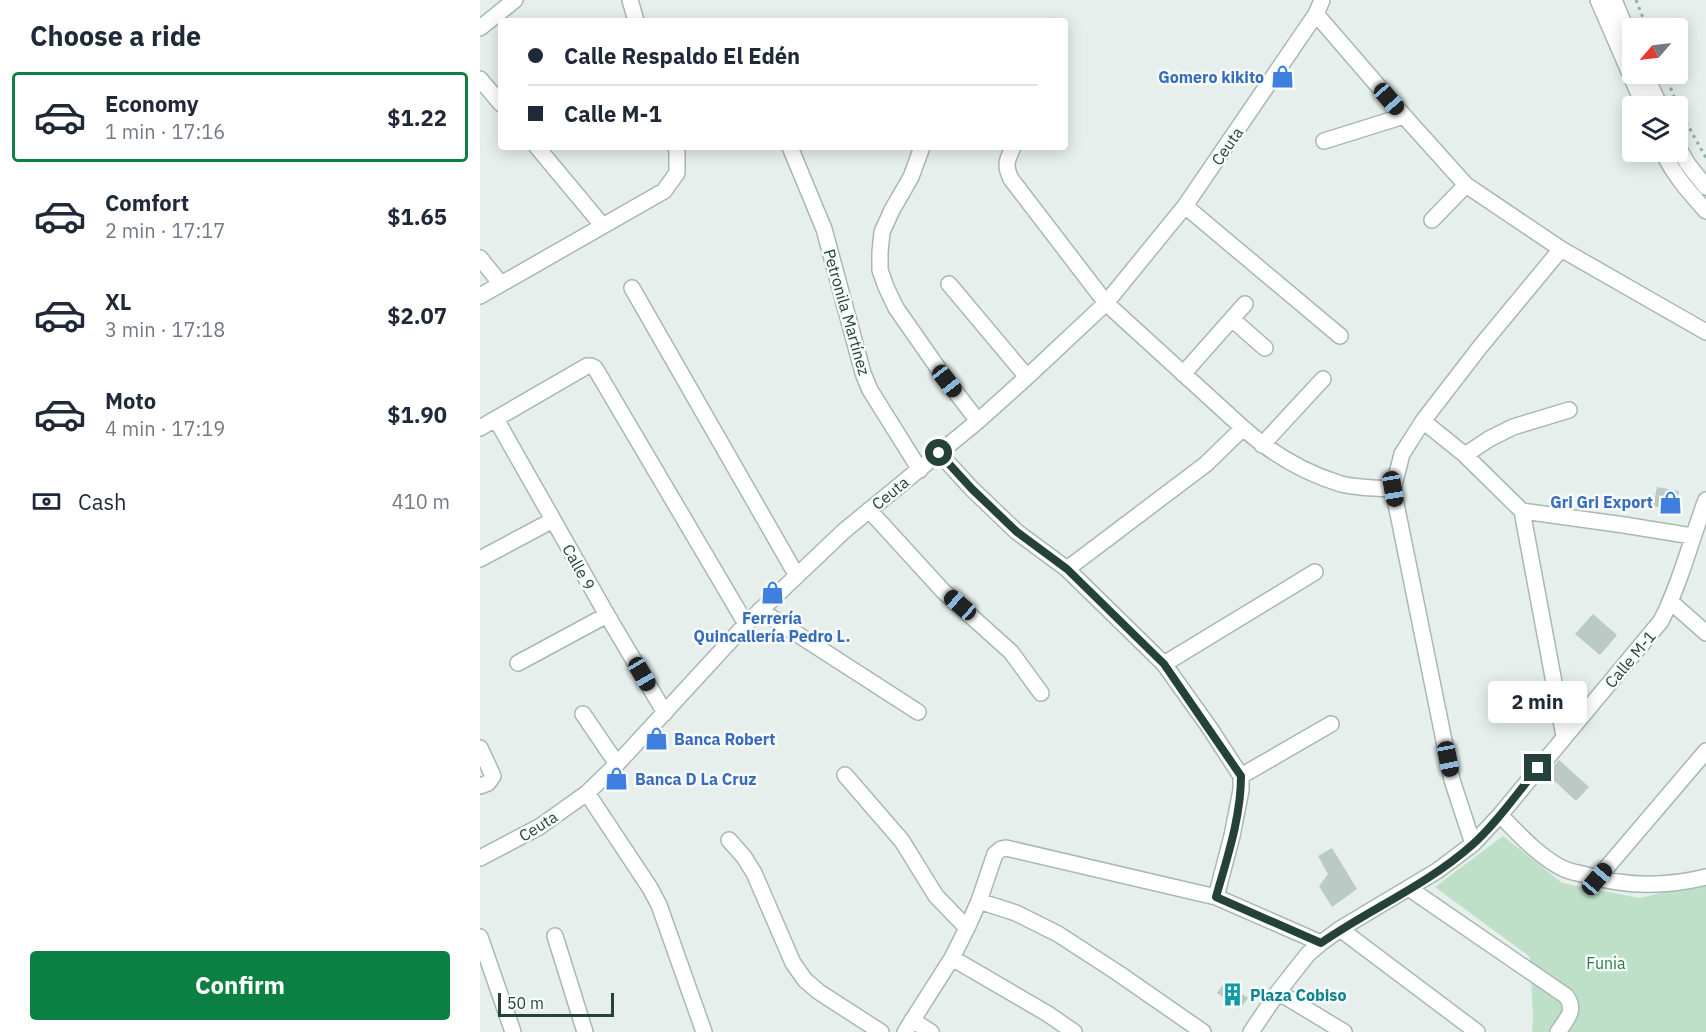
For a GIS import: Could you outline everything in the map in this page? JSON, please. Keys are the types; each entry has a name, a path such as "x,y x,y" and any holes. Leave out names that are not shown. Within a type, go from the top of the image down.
{"street":[{"path":"480,28 515,0"},
{"path":"630,0 635,18"},
{"path":"1599,0 1640,96"},
{"path":"1614,0 1622,19"},
{"path":"1319,7 1404,116 1466,185 1561,249 1706,332"},
{"name":"Ceuta","path":"480,858 539,827 587,792 617,764 760,610 869,510 920,470 1028,377 1106,303 1185,206 1319,7"},
{"path":"480,79 498,100"},
{"path":"1324,141 1404,116"},
{"path":"540,150 602,225"},
{"path":"480,296 664,192 677,173 676,150"},
{"name":"Petronila Martínez","path":"791,150 824,229 863,373 870,390 920,470"},
{"path":"921,150 911,177 882,232 879,252 880,270 896,308 978,421"},
{"path":"1011,150 1006,163 1011,178 1106,303 1262,445 1304,469 1343,484 1393,489"},
{"path":"1668,162 1688,191 1706,211"},
{"path":"1686,162 1706,186"},
{"path":"1432,220 1466,185"},
{"path":"1185,206 1340,336"},
{"path":"1473,844 1452,780 1393,489 1402,454 1423,421 1480,347 1561,249"},
{"path":"480,258 501,284"},
{"path":"949,284 1028,377"},
{"path":"632,288 797,576"},
{"path":"1183,374 1245,304"},
{"path":"1232,319 1265,348"},
{"path":"480,428 587,366 594,368 746,624"},
{"path":"1262,445 1323,379"},
{"path":"1465,455 1513,427 1569,410"},
{"name":"Calle 9","path":"496,419 665,713"},
{"path":"1423,421 1465,455 1522,511 1564,736"},
{"path":"1067,569 1206,464 1243,428"},
{"path":"939,453 972,489 1017,532 1067,569 1164,664 1241,776 1241,790 1232,836 1216,897"},
{"name":"Calle M-1","path":"1251,1032 1278,992 1308,954 1340,930 1437,871 1473,844 1500,814 1661,621 1671,602 1706,500"},
{"path":"869,510 943,591 1011,652 1041,693"},
{"path":"1522,511 1692,536"},
{"path":"480,559 553,520"},
{"path":"1164,664 1315,572"},
{"path":"1671,602 1706,633"},
{"path":"760,610 918,712"},
{"path":"518,663 607,615"},
{"path":"583,714 617,764"},
{"path":"1241,776 1331,724"},
{"path":"480,748 493,776 489,783 480,786"},
{"path":"1597,879 1706,751"},
{"path":"845,774 902,841 936,896 967,928"},
{"path":"587,792 659,904 704,1032"},
{"path":"1500,814 1533,847 1564,868 1597,879 1625,885 1656,885 1706,877"},
{"path":"729,840 754,873 793,963 805,980 819,992 881,1032"},
{"path":"931,1032 908,1026 952,958 980,901 995,854 1001,849 1006,848 1216,897 1321,943"},
{"path":"1410,889 1566,996 1570,1001 1572,1011 1558,1032"},
{"path":"980,901 1016,913 1058,934 1203,1032"},
{"path":"1340,930 1477,1032"},
{"path":"555,936 585,1032"},
{"path":"480,937 513,1032"},
{"path":"952,958 1048,1014 1074,1032"},
{"path":"1278,992 1344,1032"}],"path":[{"path":"1636,0 1643,18"},
{"path":"1669,84 1679,110 1706,158"}],"green space":[{"name":"Funia","path":"1503,836 1562,883 1640,898 1706,882 1706,1032 1532,1032 1530,957 1435,887"}],"building":[{"path":"1657,487 1679,491 1675,511 1653,506"},
{"path":"1593,614 1617,635 1600,655 1575,634"},
{"path":"1559,760 1589,787 1576,801 1547,774"},
{"path":"1332,848 1357,889 1332,907 1319,886 1328,874 1318,856"},
{"name":"Plaza Cobiso","path":"1225,982 1248,998 1240,1009 1217,993"}],"place":[{"name":"Gomero kikito","path":"1282,77"},
{"name":"Gri Gri Export","path":"1671,502"},
{"name":"Ferrería Quincallería Pedro L.","path":"772,593"},
{"name":"Banca Robert","path":"656,739"},
{"name":"Banca D La Cruz","path":"617,779"},
{"name":"Plaza Cobiso","path":"1232,995"}],"route":[{"path":"939,453 972,489 1017,532 1067,569 1164,664 1241,776 1241,790 1232,836 1216,897 1321,943 1437,871 1473,844 1538,768"}]}
